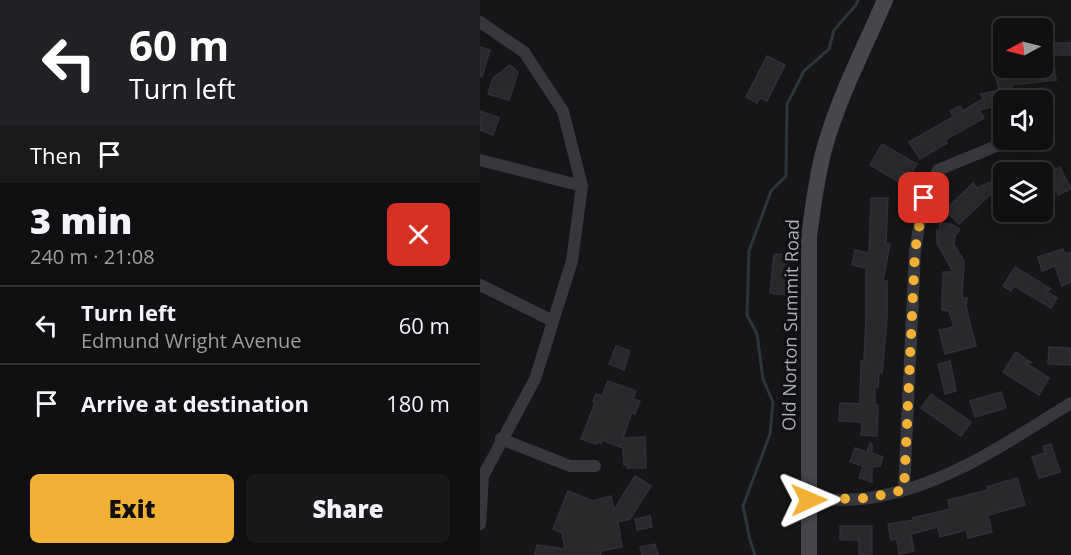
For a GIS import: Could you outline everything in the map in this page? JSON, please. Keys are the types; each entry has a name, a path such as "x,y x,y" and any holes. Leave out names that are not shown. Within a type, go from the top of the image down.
{"main road":[{"name":"Old Norton Summit Road","path":"809,555 809,237 815,191 823,152 834,117 885,0"}],"street":[{"path":"480,22 524,52 563,111 582,186 572,261 536,379 501,439 483,476 480,524"},
{"path":"904,490 915,251 924,198 938,170 993,147"},
{"path":"480,160 582,186"},
{"path":"480,285 553,321"},
{"path":"809,500 868,498 928,483 997,449 1071,403"},
{"path":"501,439 570,466 595,466"}],"building":[{"path":"1053,43 1071,43 1071,55 1053,55"},
{"path":"480,47 490,50 482,77 480,76"},
{"path":"1053,55 1056,80 1011,85 1012,90 999,90 996,78 1053,78"},
{"path":"767,56 785,65 767,101 760,98 757,103 746,97"},
{"path":"510,65 518,72 509,100 488,94 493,78"},
{"path":"993,91 993,107 979,110 984,118 945,140 947,143 920,159 909,142 953,117 950,111 960,106 963,111 983,99 981,94"},
{"path":"480,111 499,118 493,135 480,130"},
{"path":"882,144 917,164 910,176 902,172 897,181 870,165"},
{"path":"1060,167 1071,189 1058,195 1057,191 1053,193 1053,171"},
{"path":"993,181 993,198 991,194 959,224 945,210 973,183 977,188"},
{"path":"871,198 888,198 886,243 890,244 883,281 887,281 887,318 882,373 879,373 878,387 875,387 875,405 878,405 877,436 861,435 862,422 839,421 840,403 860,404 861,361 864,361 866,317 866,268 852,265 855,250 869,253"},
{"path":"940,223 951,224 960,229 955,236 954,245 964,261 962,298 967,298 966,307 976,346 945,354 939,330 954,327 949,311 942,310 943,272 953,272 937,243 937,230 940,230"},
{"path":"1063,249 1065,254 1071,252 1071,282 1062,286 1055,266 1042,271 1038,257"},
{"path":"774,254 789,255 786,284 789,284 788,295 770,293"},
{"path":"1015,267 1051,289 1046,291 1057,298 1051,308 1014,286 1011,291 1003,286"},
{"path":"616,346 630,351 624,370 609,364"},
{"path":"1049,347 1071,348 1071,365 1048,364"},
{"path":"1016,352 1032,363 1024,362 1049,378 1039,395 1003,372"},
{"path":"950,361 956,391 945,394 938,364"},
{"path":"608,381 636,391 633,399 640,401 635,414 632,412 623,438 645,437 646,468 627,468 627,465 624,465 623,448 602,440 601,443 596,444 581,439 595,403 593,402 596,394 602,396"},
{"path":"1001,392 1006,408 975,417 970,401"},
{"path":"931,394 971,422 961,436 921,408"},
{"path":"870,443 872,453 883,457 880,466 872,467 872,482 859,478 863,466 850,462 855,448 867,452"},
{"path":"1051,444 1060,472 1039,478 1032,457 1045,453 1043,446"},
{"path":"635,476 651,486 630,519 618,522 622,547 600,551 601,555 535,555 537,545 565,549 562,533 553,529 568,491 593,501 611,496 614,510"},
{"path":"1017,478 1025,505 988,515 992,532 968,538 966,530 940,537 938,527 911,534 914,551 899,554 897,539 891,540 888,524 914,520 913,518 950,509 948,500 988,490 987,487"},
{"path":"650,516 652,527 637,530 635,519"},
{"path":"840,526 872,526 872,555 859,555 859,540 840,540"},
{"path":"655,544 658,555 642,555 640,547"}],"waterway":[{"path":"755,555 743,506 770,434 773,402 763,379 757,334 747,315 749,251 771,191 786,176 787,104 804,71 829,49 834,30 858,0"}],"route":[{"path":"809,500 868,498 904,490 915,251 924,198"}]}
